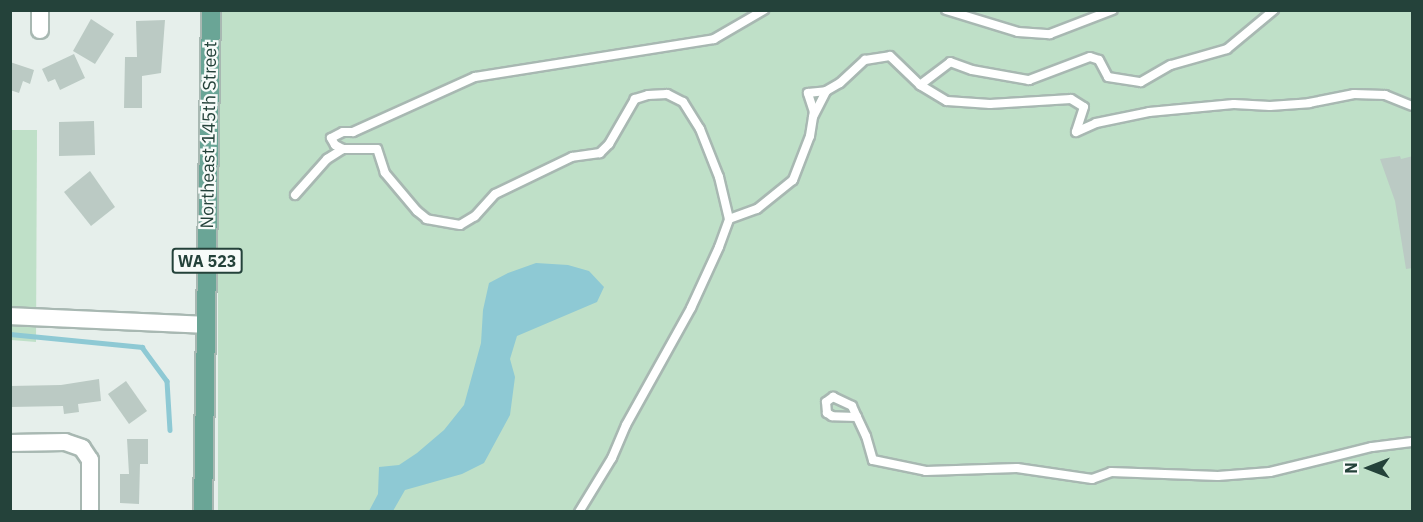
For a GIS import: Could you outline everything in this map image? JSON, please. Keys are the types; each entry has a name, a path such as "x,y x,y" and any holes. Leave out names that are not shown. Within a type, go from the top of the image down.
{"main road":[{"name":"Northeast 145th Street","path":"203,512 211,10"}],"street":[{"path":"40,10 40,30"},
{"path":"10,316 206,325"},
{"path":"10,443 65,442 82,448 90,460 90,512"}],"lane":[{"path":"579,512 612,458 626,425 691,308 729,219 719,177 700,129 683,102 667,94 648,95 635,99 609,144 600,153 572,158 495,194 475,216 460,225 427,219 385,173 376,149 343,149 335,145 331,138 334,135 353,132 475,77 714,39 764,10"},
{"path":"946,10 1018,32 1050,34 1113,10"},
{"path":"920,85 950,62 972,70 1029,80 1089,57 1099,60 1108,77 1140,82 1171,65 1227,49 1274,10"},
{"path":"813,117 808,93 826,91 840,83 865,60 890,56 920,85 947,101 990,104 1071,99 1084,107 1076,132 1096,123 1149,112 1234,104 1280,105 1354,94 1385,95 1413,106"},
{"path":"729,219 757,209 793,180 810,136 813,117 826,91"},
{"path":"295,195 327,159 343,149"},
{"path":"857,417 873,460 926,471 1017,468 1092,478 1111,472 1218,476 1270,472 1362,449 1413,442"}],"green space":[{"path":"218,11 1412,11 1412,511 218,511"},
{"path":"10,130 37,130 36,342 11,340"}],"water":[{"path":"536,263 568,265 589,271 604,287 597,302 517,336 510,359 515,377 510,415 484,463 462,474 405,490 393,511 369,511 378,494 379,467 399,465 417,453 444,430 464,405 481,343 483,310 489,283"}],"building":[{"path":"91,19 114,34 95,64 73,51"},
{"path":"165,20 161,73 142,76 142,108 124,108 125,57 137,57 136,21"},
{"path":"74,54 85,78 60,90 55,79 48,82 42,69"},
{"path":"10,62 34,70 30,84 23,81 19,93 10,90"},
{"path":"94,121 95,155 59,156 59,122"},
{"path":"1400,156 1401,159 1413,156 1413,268 1406,269 1395,201 1380,159"},
{"path":"90,171 115,207 91,226 64,192"},
{"path":"99,379 101,401 78,404 79,412 64,414 63,406 10,407 10,386 61,385"},
{"path":"126,381 147,411 129,424 108,394"},
{"path":"127,439 148,439 148,464 140,464 139,504 120,503 120,474 129,474"}],"waterway":[{"path":"10,334 142,347 167,381 170,430"}]}
